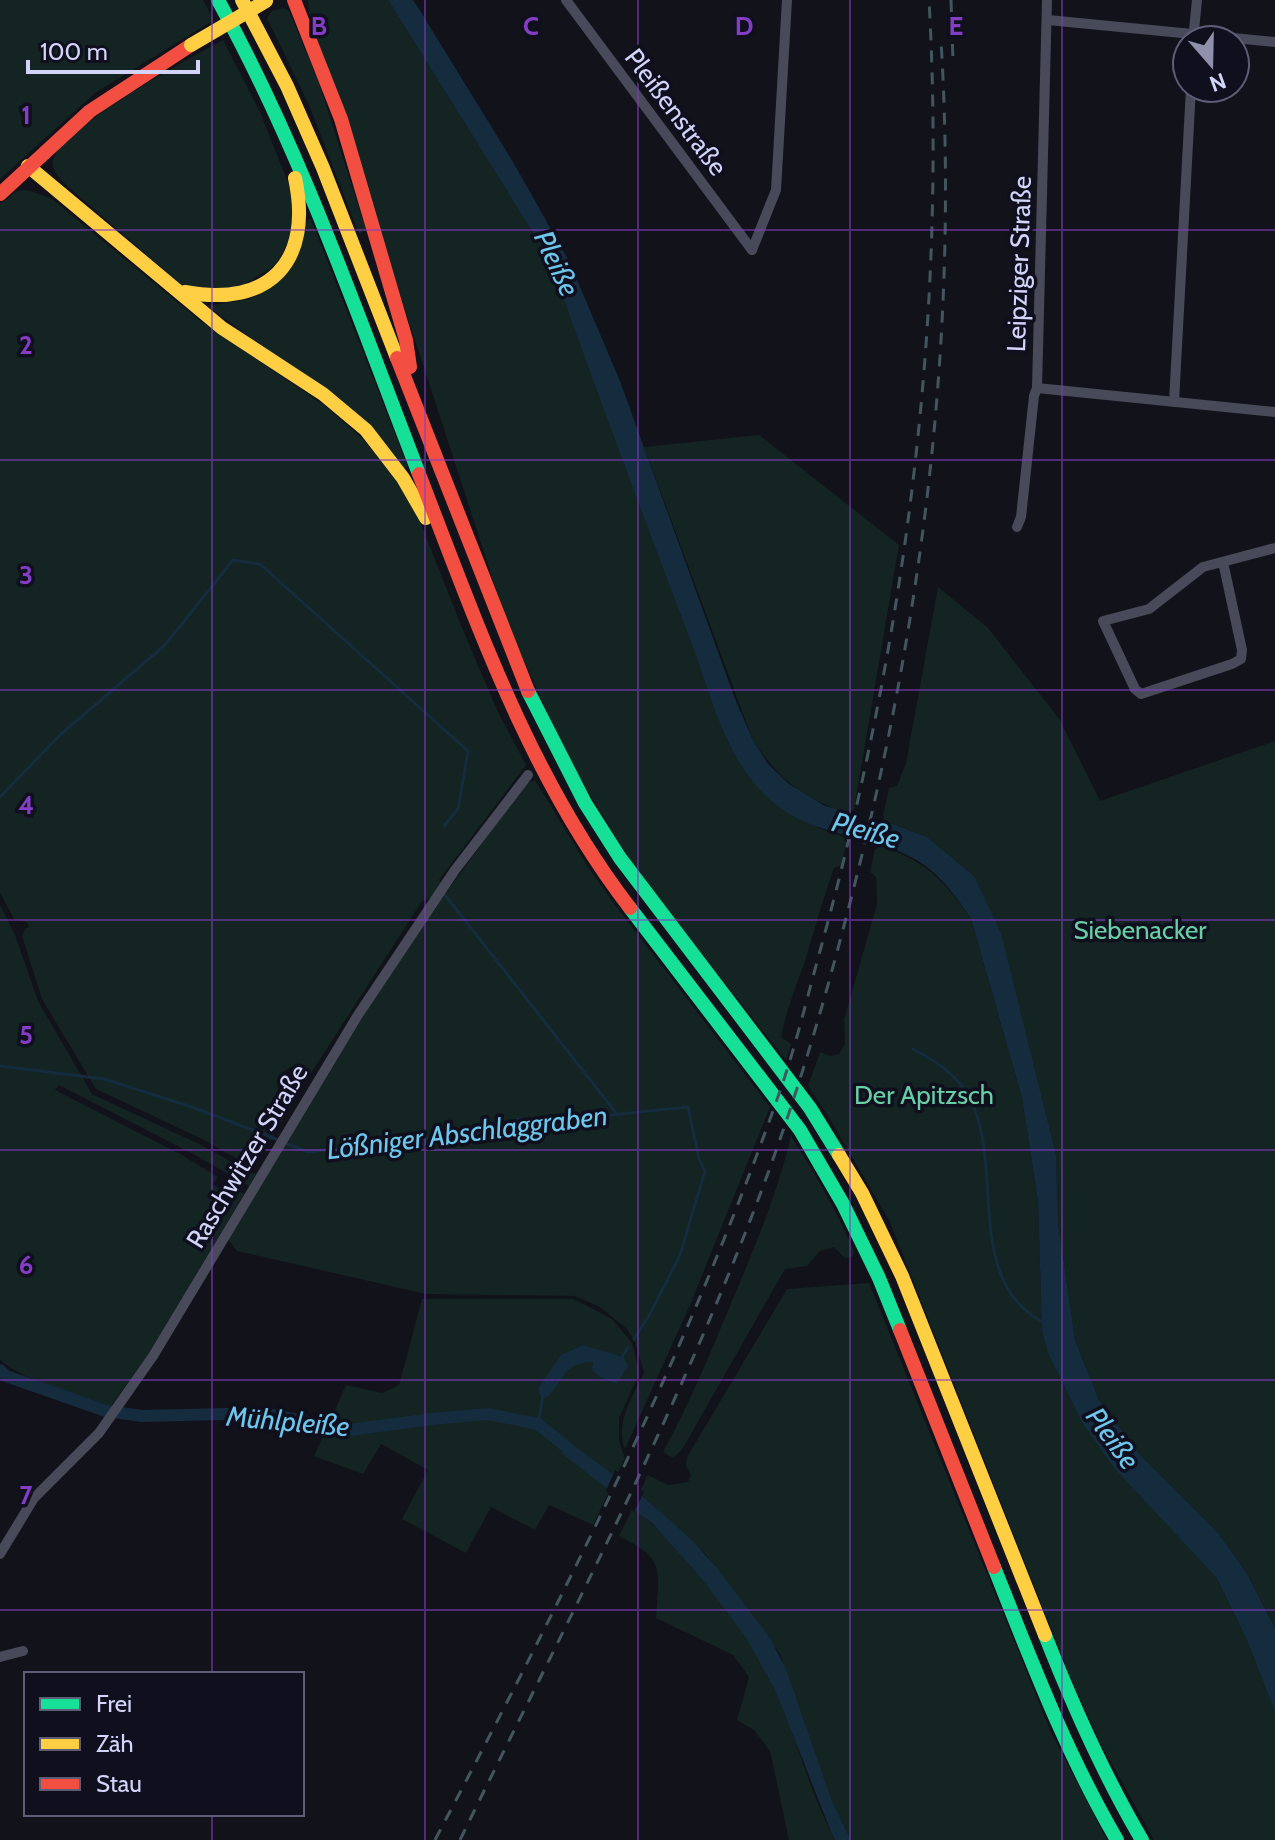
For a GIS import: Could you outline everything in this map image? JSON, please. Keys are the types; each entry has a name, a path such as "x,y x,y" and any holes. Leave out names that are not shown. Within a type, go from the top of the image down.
{"main road":[{"path":"218,0 284,128 452,561 539,764 586,846 619,895 792,1120 843,1204 879,1278 1057,1725 1089,1792 1117,1840"},
{"path":"242,0 282,75 323,168 531,699 585,803 620,858 810,1108 862,1193 902,1276 1079,1721 1142,1840"},
{"path":"294,0 341,119 406,340 415,405"},
{"path":"0,194 90,111 191,45 268,1"},
{"path":"178,291 205,298 239,295 254,291 283,268 294,250 300,216 284,128"},
{"path":"28,166 222,328 323,394 366,430 403,478 452,561"}],"street":[{"name":"Pleißenstraße","path":"566,0 752,250 776,190 787,0"},
{"name":"Leipziger Straße","path":"1017,527 1021,517 1037,388 1047,0"},
{"path":"1195,24 1197,0"},
{"path":"1048,20 1171,35"},
{"path":"1251,41 1275,42"},
{"path":"1174,402 1190,104"},
{"path":"1037,388 1275,412"},
{"path":"1223,562 1242,650 1241,659 1141,694 1135,689 1103,621 1149,609 1203,567 1275,548"},
{"name":"Raschwitzer Straße","path":"0,1554 34,1498 106,1425 153,1356 281,1141 416,926 528,775"},
{"path":"0,1657 23,1651"}],"green space":[{"path":"0,0 203,0 214,20 95,93 0,179"},
{"path":"308,0 388,0 540,244 556,278 728,741 743,767 818,828 848,838 841,865 834,868 830,879 786,1017 781,1037 791,1044 786,1060 638,873 570,762 508,626 309,14"},
{"path":"283,8 289,11 319,83 366,230 359,234 309,105 267,18 272,11"},
{"path":"223,40 260,112 291,190 292,235 277,264 245,284 226,289 185,288 67,186 55,171 53,160 77,131 101,113"},
{"path":"28,190 52,199 199,320 324,405 364,440 400,485 419,519 497,710 526,765 439,880 442,883 430,899 422,901 308,1078 291,1067 280,1076 278,1089 295,1100 254,1168 202,1139 96,1089 42,999 22,936 29,927 27,922 14,919 0,893 0,204 17,191"},
{"path":"309,219 408,467 403,469 258,343 207,306 250,299"},
{"path":"759,435 899,545 853,815 821,803 794,787 772,766 752,738 644,447"},
{"name":"Siebenacker","path":"938,587 988,628 1060,720 1100,801 1275,741 1275,1628 1246,1572 1219,1534 1140,1455 1099,1400 1075,1340 1058,1222 1056,1155 974,876 927,837 882,820 889,788 897,786 906,763"},
{"path":"535,780 588,867 616,906 770,1107 690,1305 625,1449 622,1439 624,1419 644,1372 635,1342 626,1328 600,1307 575,1296 426,1294 237,1251 228,1239 370,1005 420,929 525,784"},
{"name":"Der Apitzsch","path":"876,845 907,857 931,872 971,919 1022,1098 1038,1202 1042,1332 1048,1353 1216,1577 1246,1638 1275,1712 1275,1840 1154,1840 1101,1744 1070,1676 889,1220 808,1086 820,1052 831,1056 839,1054 845,1044 844,1020 877,904 876,877 870,872"},
{"path":"0,905 15,935 38,1001 92,1094 199,1144 256,1175 249,1186 59,1085 55,1090 182,1155 218,1177 213,1184 219,1188 210,1203 218,1209 232,1187 244,1194 149,1353 111,1406 39,1382 0,1360"},
{"name":"Der Apitzsch","path":"791,1136 832,1206 854,1251 853,1257 845,1258 834,1247 820,1251 807,1266 785,1269 683,1448 673,1458 663,1452 700,1377 750,1259 773,1198"},
{"path":"869,1283 1051,1732 1107,1840 851,1840 832,1801 780,1654 704,1552 639,1493 648,1475 668,1485 688,1482 691,1475 686,1466 687,1457 787,1289"},
{"path":"422,1299 574,1299 612,1319 632,1343 638,1376 619,1418 619,1441 625,1458 593,1525 549,1505 535,1530 491,1507 466,1553 402,1519 428,1470 381,1444 363,1474 314,1456 346,1385 382,1393 399,1385"},
{"path":"633,1507 695,1568 749,1641 776,1691 818,1804 835,1840 789,1840 770,1751 754,1730 737,1720 749,1677 733,1655 656,1618 656,1567 645,1552 619,1536"}],"water":[{"name":"Pleiße","path":"388,0 413,0 513,162 569,261 620,381 735,699 752,738 768,764 789,784 825,806 882,820 927,837 974,876 1001,933 1056,1155 1058,1222 1075,1340 1099,1400 1140,1455 1219,1534 1246,1572 1275,1628 1275,1712 1246,1638 1216,1577 1113,1467 1082,1422 1048,1353 1042,1332 1038,1202 1022,1098 971,919 946,885 922,863 893,849 796,818 760,790 736,757 719,720 556,278 540,244"},
{"path":"583,1345 624,1357 628,1366 617,1384 592,1370 593,1362 582,1363 568,1371 542,1400 538,1388 561,1355"},
{"path":"569,1442 639,1493 693,1541 770,1638 786,1669 832,1801 851,1840 835,1840 776,1692 747,1639 702,1579 653,1524 561,1453 567,1449"}],"pier":[{"path":"852,810 884,816 877,849 844,841"},
{"path":"615,1470 644,1492 634,1512 606,1491"}],"waterway":[{"path":"0,797 60,735 165,645 233,560 260,564 468,751 458,809 444,826"},
{"path":"445,895 617,1114"},
{"path":"913,1049 951,1074 968,1095 979,1123 985,1154 994,1251 1003,1280 1019,1304 1045,1323"},
{"name":"Lößniger Abschlaggraben","path":"0,1066 104,1079 192,1107 276,1139"},
{"name":"Lößniger Abschlaggraben","path":"285,1143 308,1152 494,1130 518,1119 591,1117 688,1107 699,1159 705,1171 680,1255 634,1339"},
{"name":"Lößniger Abschlaggraben","path":"622,1357 628,1347"},
{"name":"Mühlpleiße","path":"0,1370 6,1376 106,1411 142,1416 262,1413 349,1430 488,1414 538,1424 580,1458"},
{"name":"Lößniger Abschlaggraben","path":"538,1424 543,1396"}],"railway":[{"path":"435,1840 576,1565 665,1378 744,1188 780,1091 806,1004 850,835 875,717 897,599 913,480 925,360 932,240 933,120 929,0"},
{"path":"951,0 953,60"},
{"path":"460,1840 613,1530 721,1293 780,1139 837,952 896,699 929,481 939,372 944,262 945,152 941,41"}],"traffic: fast":[{"path":"218,0 302,174 419,474"},
{"path":"528,691 585,803 620,858 810,1108 839,1155"},
{"path":"630,908 800,1130 843,1204 900,1330"},
{"path":"994,1567 1065,1740 1117,1840"},
{"path":"1045,1635 1089,1739 1142,1840"}],"traffic: slow":[{"path":"242,0 287,86 323,168 397,358"},
{"path":"191,45 266,1"},
{"path":"28,166 222,328 323,394 366,430 403,478 426,518"},
{"path":"185,292 215,295 241,293 262,285 279,272 291,255 297,233 299,207 295,178"},
{"path":"839,1155 862,1193 902,1276 1045,1635"}],"traffic: jam":[{"path":"294,0 341,119 406,340 410,367"},
{"path":"0,194 90,111 191,45"},
{"path":"397,358 528,691"},
{"path":"419,474 485,643 535,754 595,859 630,908"},
{"path":"900,1330 994,1567"}]}
